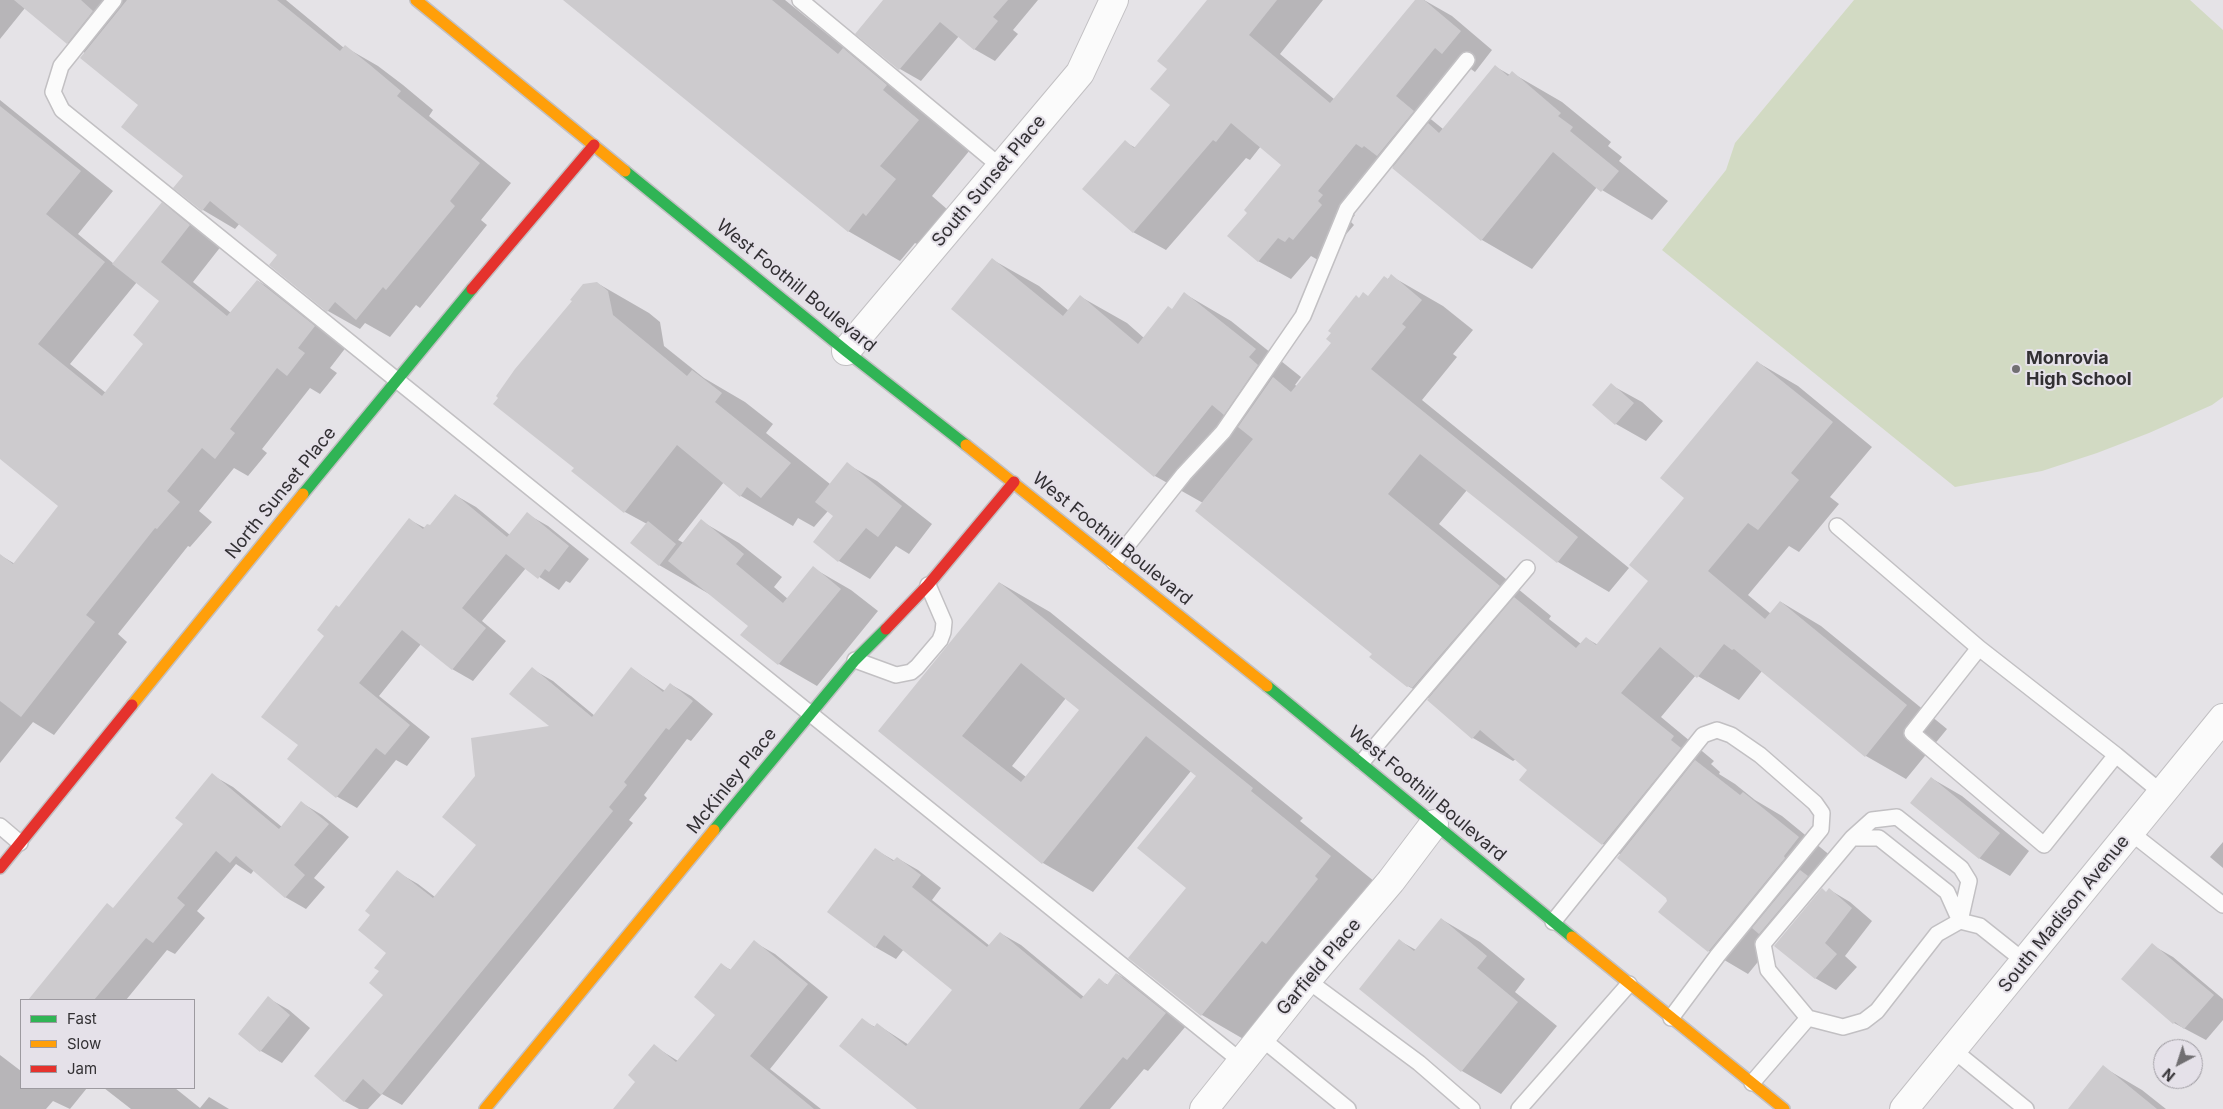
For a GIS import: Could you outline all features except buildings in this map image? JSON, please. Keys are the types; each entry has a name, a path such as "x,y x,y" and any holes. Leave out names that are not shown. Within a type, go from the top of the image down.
{"main road":[{"name":"West Foothill Boulevard","path":"416,0 846,351 1014,482 1362,762 1552,922 1784,1109"},
{"name":"North Sunset Place","path":"0,868 396,379 594,145"},
{"name":"McKinley Place","path":"486,1109 810,713 855,660 928,584 1014,482"}],"street":[{"name":"South Sunset Place","path":"846,351 1080,74 1114,0"},
{"name":"South Madison Avenue","path":"1904,1109 2223,718"},
{"name":"Garfield Place","path":"1204,1109 1307,980 1391,881 1434,824"}],"lane":[{"path":"114,0 62,66 53,92 62,110 1242,1062"},
{"path":"800,0 1001,168"},
{"path":"1114,562 1184,474 1224,432 1303,316 1346,209 1467,60"},
{"path":"1837,526 1979,648 2162,793"},
{"path":"1362,762 1527,568"},
{"path":"855,660 896,675 911,672 917,667 940,640 943,632 944,622 928,584"},
{"path":"1979,648 1912,733 2044,845 2116,755"},
{"path":"1552,922 1703,736 1717,730 1731,735 1760,755 1815,803 1822,813 1821,829 1718,955 1672,1018"},
{"path":"1960,921 1969,881 1961,868 1896,817 1872,820 1852,838 1763,944 1768,970 1808,1018 1843,1027 1864,1021 1877,1011 1937,934 1960,921 1980,926 2024,962"},
{"path":"0,826 20,843"},
{"path":"2130,832 2223,905"},
{"path":"1852,838 1879,838 1947,892 1960,921"},
{"path":"1307,980 1419,1062 1472,1109"},
{"path":"1518,1109 1629,984"},
{"path":"1752,1084 1808,1018"},
{"path":"1261,1038 1348,1109"},
{"path":"1952,1050 2026,1109"}],"green space":[{"name":"Monrovia High School","path":"1854,0 2190,0 2223,30 2223,397 2212,405 2149,433 2097,453 2042,471 1955,487 1662,250 1726,170 1735,143"}],"traffic: fast":[{"path":"625,171 846,351 966,445"},
{"path":"303,494 472,289"},
{"path":"714,830 855,660 886,629"},
{"path":"1267,686 1572,937"}],"traffic: slow":[{"path":"416,0 625,171"},
{"path":"966,445 1267,686"},
{"path":"132,705 303,494"},
{"path":"485,1109 714,830"},
{"path":"1572,937 1784,1109"}],"traffic: jam":[{"path":"472,289 594,145"},
{"path":"886,629 928,585 1014,482"},
{"path":"0,868 132,705"}],"place":[{"name":"Monrovia High School","path":"2016,369"}]}
